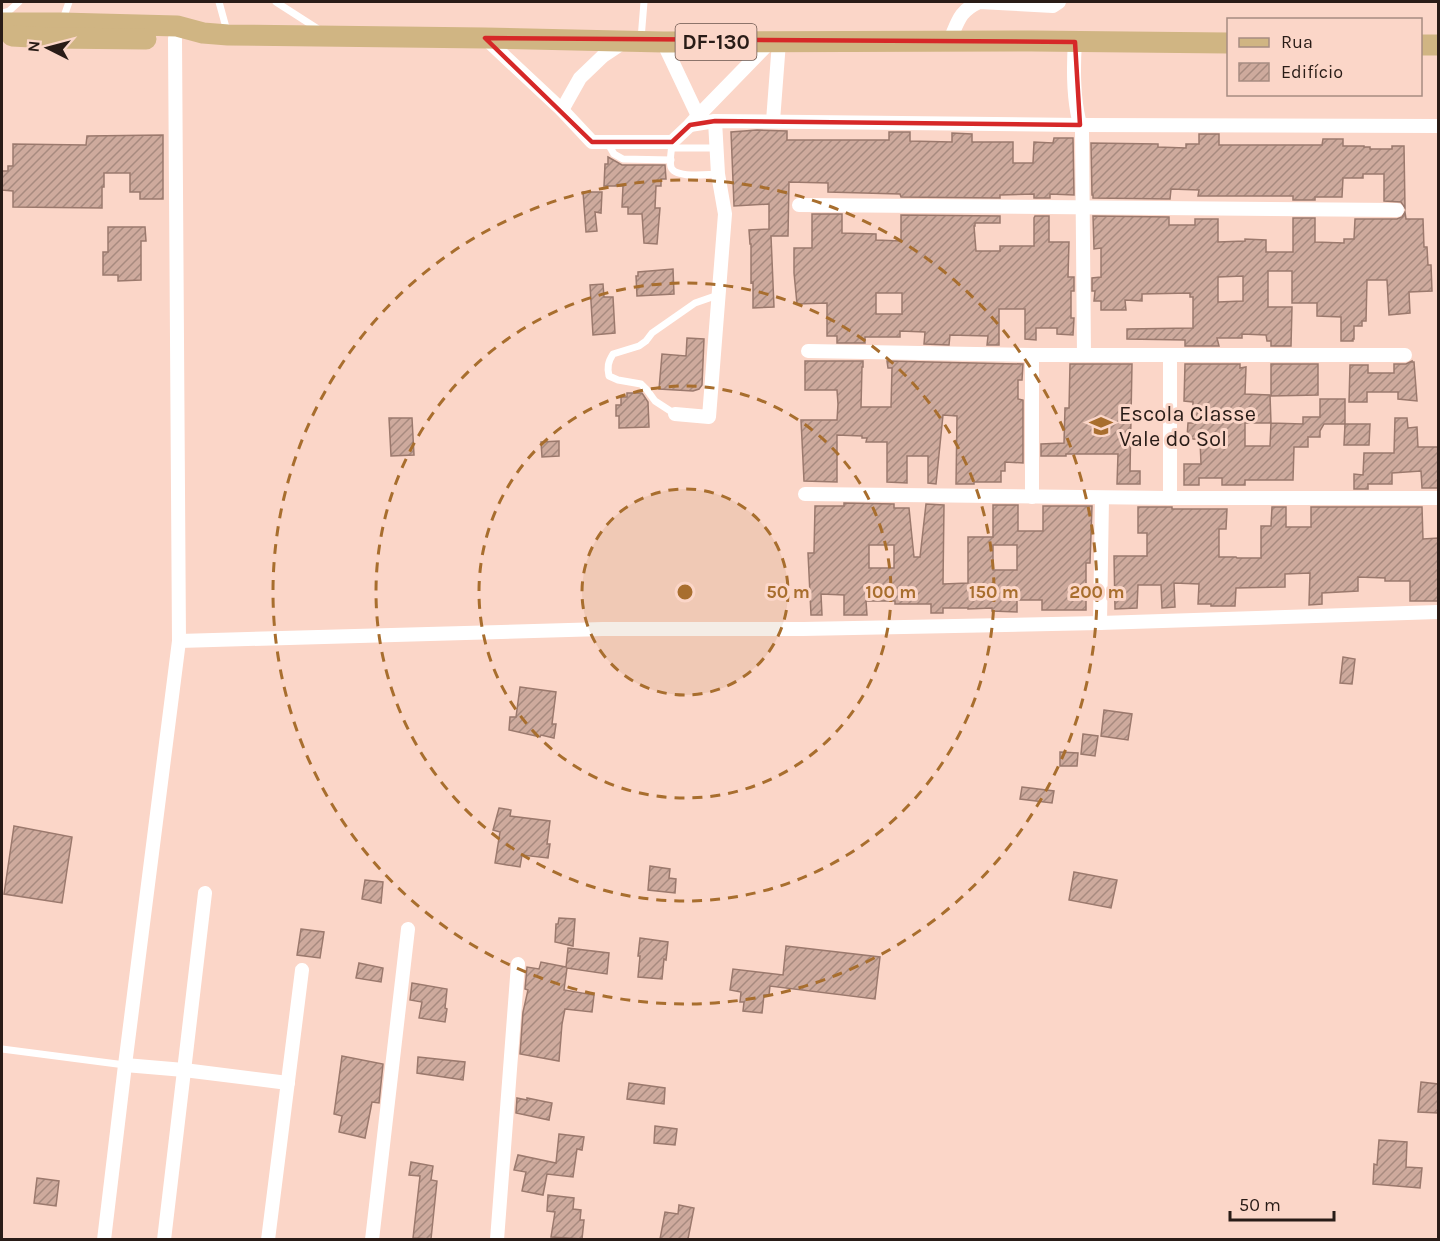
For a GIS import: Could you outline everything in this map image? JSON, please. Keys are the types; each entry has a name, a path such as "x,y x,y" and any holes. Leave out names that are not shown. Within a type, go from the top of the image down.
{"main road":[{"name":"DF-130","path":"2,23 56,30 228,35 663,42 1227,43"},
{"name":"DF-130","path":"2,35 56,30"},
{"path":"1422,45 1438,45"}],"street":[{"path":"949,42 962,13 979,2 1053,6 1059,2"},
{"path":"104,1239 124,1065 179,641 176,33"},
{"path":"485,38 562,110 592,142 672,145 775,42"},
{"path":"562,110 580,78 603,56 633,41"},
{"path":"663,42 694,121"},
{"path":"773,121 775,42"},
{"path":"1075,42 1075,73 1082,131 1084,355"},
{"path":"694,121 1438,126"},
{"path":"675,414 709,417 725,214 718,174 715,121"},
{"path":"799,204 1397,210"},
{"path":"808,351 1032,355 1405,355"},
{"path":"1032,355 1032,497"},
{"path":"1170,355 1170,498"},
{"path":"805,494 1102,498 1438,498"},
{"path":"1100,623 1102,498"},
{"path":"179,641 603,629 803,629 1100,623 1438,612"},
{"path":"164,1239 205,893"},
{"path":"372,1239 408,929"},
{"path":"496,1239 518,964"},
{"path":"268,1239 302,970"},
{"path":"124,1065 288,1083"}],"lane":[{"path":"2,13 9,11 19,2"},
{"path":"56,30 69,2"},
{"path":"219,2 228,35"},
{"path":"276,2 328,36"},
{"path":"633,41 644,2"},
{"path":"607,142 614,154 623,159 671,160"},
{"path":"717,148 672,145 671,166 681,175 718,174"},
{"path":"675,414 655,401 641,384 609,376 607,367 609,361 614,354 639,346 652,333 695,303 718,295"},
{"path":"2,1049 124,1065"}],"highlighted area":[{"path":"485,38 1075,42 1080,125 715,121 690,125 672,142 592,142"}],"building":[{"path":"787,131 787,140 889,140 889,132 910,132 910,141 952,142 952,133 972,134 972,142 1013,142 1013,163 1033,163 1034,142 1053,143 1054,138 1073,138 1074,195 1050,194 1050,198 1034,198 1034,194 1000,195 1000,198 901,197 900,194 828,192 828,183 789,182 788,236 771,236 774,307 753,308 749,230 769,229 769,204 734,206 731,132"},
{"path":"1199,134 1219,134 1219,145 1322,145 1323,139 1343,139 1343,146 1392,149 1392,146 1404,146 1405,208 1401,202 1384,201 1384,174 1363,174 1363,178 1343,178 1342,197 1315,197 1315,200 1293,200 1293,196 1198,196 1199,190 1171,189 1170,199 1093,198 1091,143 1158,144 1158,147 1186,148 1186,144 1199,144"},
{"path":"163,135 163,199 140,199 140,192 130,192 130,173 104,173 102,208 13,207 13,191 2,190 2,171 8,171 8,166 13,166 13,144 86,145 87,136"},
{"path":"608,157 622,165 665,165 666,179 661,179 661,186 656,186 655,208 660,208 657,244 644,243 642,214 628,214 628,207 622,207 623,186 604,186 605,164 608,164"},
{"path":"583,192 602,192 601,213 595,212 597,231 586,232"},
{"path":"1405,212 1406,219 1423,219 1424,247 1427,247 1428,265 1431,265 1432,291 1409,292 1410,313 1389,315 1387,280 1367,280 1366,321 1362,321 1362,326 1354,326 1353,341 1341,341 1341,317 1317,316 1317,303 1292,303 1292,271 1268,271 1268,307 1292,307 1291,346 1271,346 1271,341 1267,341 1266,335 1242,334 1242,338 1217,338 1219,346 1185,346 1185,340 1127,339 1127,329 1193,328 1193,297 1190,297 1190,293 1142,294 1142,301 1125,300 1126,310 1101,310 1101,301 1094,301 1095,291 1092,291 1092,278 1101,277 1101,248 1094,249 1093,216 1169,217 1169,225 1195,225 1195,219 1218,219 1218,242 1245,241 1245,239 1266,240 1266,252 1293,252 1293,218 1315,218 1315,242 1344,243 1344,239 1354,239 1355,219 1402,217","holes":["1243,276 1243,301 1218,302 1218,277"]},
{"path":"812,214 842,214 842,233 876,234 876,240 901,241 901,215 1000,216 1000,223 975,223 976,251 1000,251 1000,246 1034,246 1035,216 1049,216 1049,242 1069,242 1068,277 1074,277 1074,291 1071,291 1073,335 1057,334 1057,328 1036,328 1036,340 1025,339 1025,309 999,309 999,345 987,345 988,336 950,335 949,345 924,344 925,332 900,331 900,337 865,337 865,343 837,343 837,336 827,336 827,303 797,304 794,248 812,248","holes":["876,293 902,293 902,314 876,314"]},
{"path":"108,227 145,227 146,241 141,241 141,280 118,281 118,275 103,275 103,252 108,252"},
{"path":"673,269 674,294 637,296 636,276 638,272"},
{"path":"603,284 604,297 613,297 615,333 593,335 590,285"},
{"path":"687,338 704,339 702,385 693,391 659,389 662,354 686,356"},
{"path":"805,361 863,361 861,407 891,407 892,368 888,368 887,361 1023,364 1022,380 1018,380 1018,399 1023,400 1023,463 1005,462 1005,471 1001,471 1001,482 956,484 957,416 943,415 936,484 928,483 928,456 907,456 907,483 887,482 887,442 866,442 867,438 862,438 862,436 837,435 837,482 804,481 801,420 837,420 838,404 837,390 805,390"},
{"path":"1414,362 1417,401 1398,399 1398,392 1367,392 1367,402 1349,402 1350,365 1368,365 1368,373 1394,373 1394,364 1406,364"},
{"path":"1070,364 1132,364 1130,471 1140,471 1140,484 1117,484 1118,454 1041,456 1041,444 1064,443 1065,408 1069,408"},
{"path":"1185,364 1240,364 1240,368 1246,367 1245,394 1270,395 1271,423 1303,424 1303,417 1320,417 1320,399 1345,399 1345,424 1324,424 1320,437 1308,437 1308,447 1294,447 1293,480 1245,480 1245,485 1222,485 1222,478 1199,478 1199,485 1184,485 1184,464 1201,464 1200,440 1187,438 1188,423 1193,423 1193,402 1184,401","holes":["1245,423 1271,423 1270,446 1245,446"]},
{"path":"1271,364 1318,364 1318,395 1271,396"},
{"path":"627,393 642,393 648,402 649,427 619,428 616,405 621,405 621,397 627,397"},
{"path":"389,418 412,418 414,455 391,456"},
{"path":"1395,418 1407,418 1408,428 1417,427 1418,447 1438,447 1438,488 1422,488 1421,471 1392,473 1392,484 1368,484 1368,489 1354,489 1354,474 1363,475 1364,453 1394,453"},
{"path":"1345,424 1370,424 1369,445 1344,445"},
{"path":"559,441 559,456 542,457 541,442"},
{"path":"844,503 894,504 894,508 909,508 914,557 920,557 926,504 944,505 943,584 968,583 968,537 993,537 993,505 1018,505 1018,531 1043,531 1043,506 1092,506 1090,563 1086,563 1086,610 1042,610 1042,600 1017,600 1017,612 992,611 992,608 943,608 943,613 931,613 931,604 866,601 867,615 844,615 844,595 821,594 822,615 811,615 808,553 814,553 815,506 844,506","holes":["869,545 894,545 894,568 869,568","993,545 1017,545 1017,570 993,570"]},
{"path":"1138,507 1227,509 1226,529 1219,529 1219,557 1261,558 1261,526 1271,526 1272,507 1286,507 1286,527 1311,527 1311,507 1422,507 1423,539 1438,538 1438,601 1410,601 1410,581 1385,581 1385,578 1358,577 1358,591 1322,593 1322,604 1309,605 1310,573 1285,574 1285,587 1236,588 1235,606 1198,604 1199,584 1174,583 1175,607 1162,608 1161,585 1138,585 1137,608 1115,609 1114,556 1147,556 1147,533 1138,533"},
{"path":"1343,657 1355,659 1352,684 1340,683"},
{"path":"520,687 556,692 552,724 556,724 554,738 509,730 510,717 516,717"},
{"path":"1104,710 1132,714 1128,740 1101,736"},
{"path":"1083,734 1098,736 1095,756 1081,754"},
{"path":"1060,752 1078,753 1077,766 1060,766"},
{"path":"1022,787 1054,791 1052,803 1020,799"},
{"path":"499,808 511,810 510,816 550,821 548,858 522,855 520,867 495,863 500,832 493,830"},
{"path":"14,826 72,837 62,903 4,894"},
{"path":"650,866 670,869 669,878 676,879 675,893 648,890"},
{"path":"1074,872 1117,880 1111,908 1069,900"},
{"path":"365,880 383,882 381,903 362,899"},
{"path":"559,918 575,919 573,946 555,942 556,924"},
{"path":"301,929 324,932 320,958 297,955"},
{"path":"640,938 668,942 662,979 638,977"},
{"path":"786,946 880,957 875,999 770,986 769,995 764,995 762,1013 743,1011 744,1002 740,1002 741,992 730,990 733,969 783,975"},
{"path":"568,948 609,953 607,974 567,968 564,990 594,995 592,1012 565,1009 559,1061 520,1054 523,1012 528,990 525,989 527,967 539,969 541,962 566,967"},
{"path":"359,963 383,968 381,982 356,978"},
{"path":"412,983 447,989 445,1022 419,1018 422,1002 410,1000"},
{"path":"342,1056 383,1064 379,1103 372,1102 365,1138 339,1132 342,1116 334,1114"},
{"path":"418,1057 465,1062 463,1080 417,1073"},
{"path":"1421,1082 1438,1084 1438,1113 1418,1112"},
{"path":"629,1083 665,1088 664,1104 627,1099"},
{"path":"517,1098 552,1103 549,1120 516,1113"},
{"path":"655,1126 677,1129 675,1145 654,1143"},
{"path":"559,1134 584,1137 582,1150 577,1149 573,1177 547,1174 543,1195 522,1191 526,1172 514,1170 518,1155 556,1163"},
{"path":"1379,1140 1407,1142 1406,1167 1422,1168 1420,1188 1373,1184"},
{"path":"411,1162 433,1166 431,1180 437,1181 431,1239 413,1238 420,1176 409,1175"},
{"path":"37,1178 59,1181 56,1206 34,1203"},
{"path":"548,1195 574,1198 573,1209 581,1210 580,1220 584,1220 582,1239 551,1237 555,1212 547,1211"},
{"path":"679,1205 694,1208 688,1239 660,1239 665,1212 678,1214"}],"place":[{"name":"Escola Classe Vale do Sol","path":"1101,426"}]}
